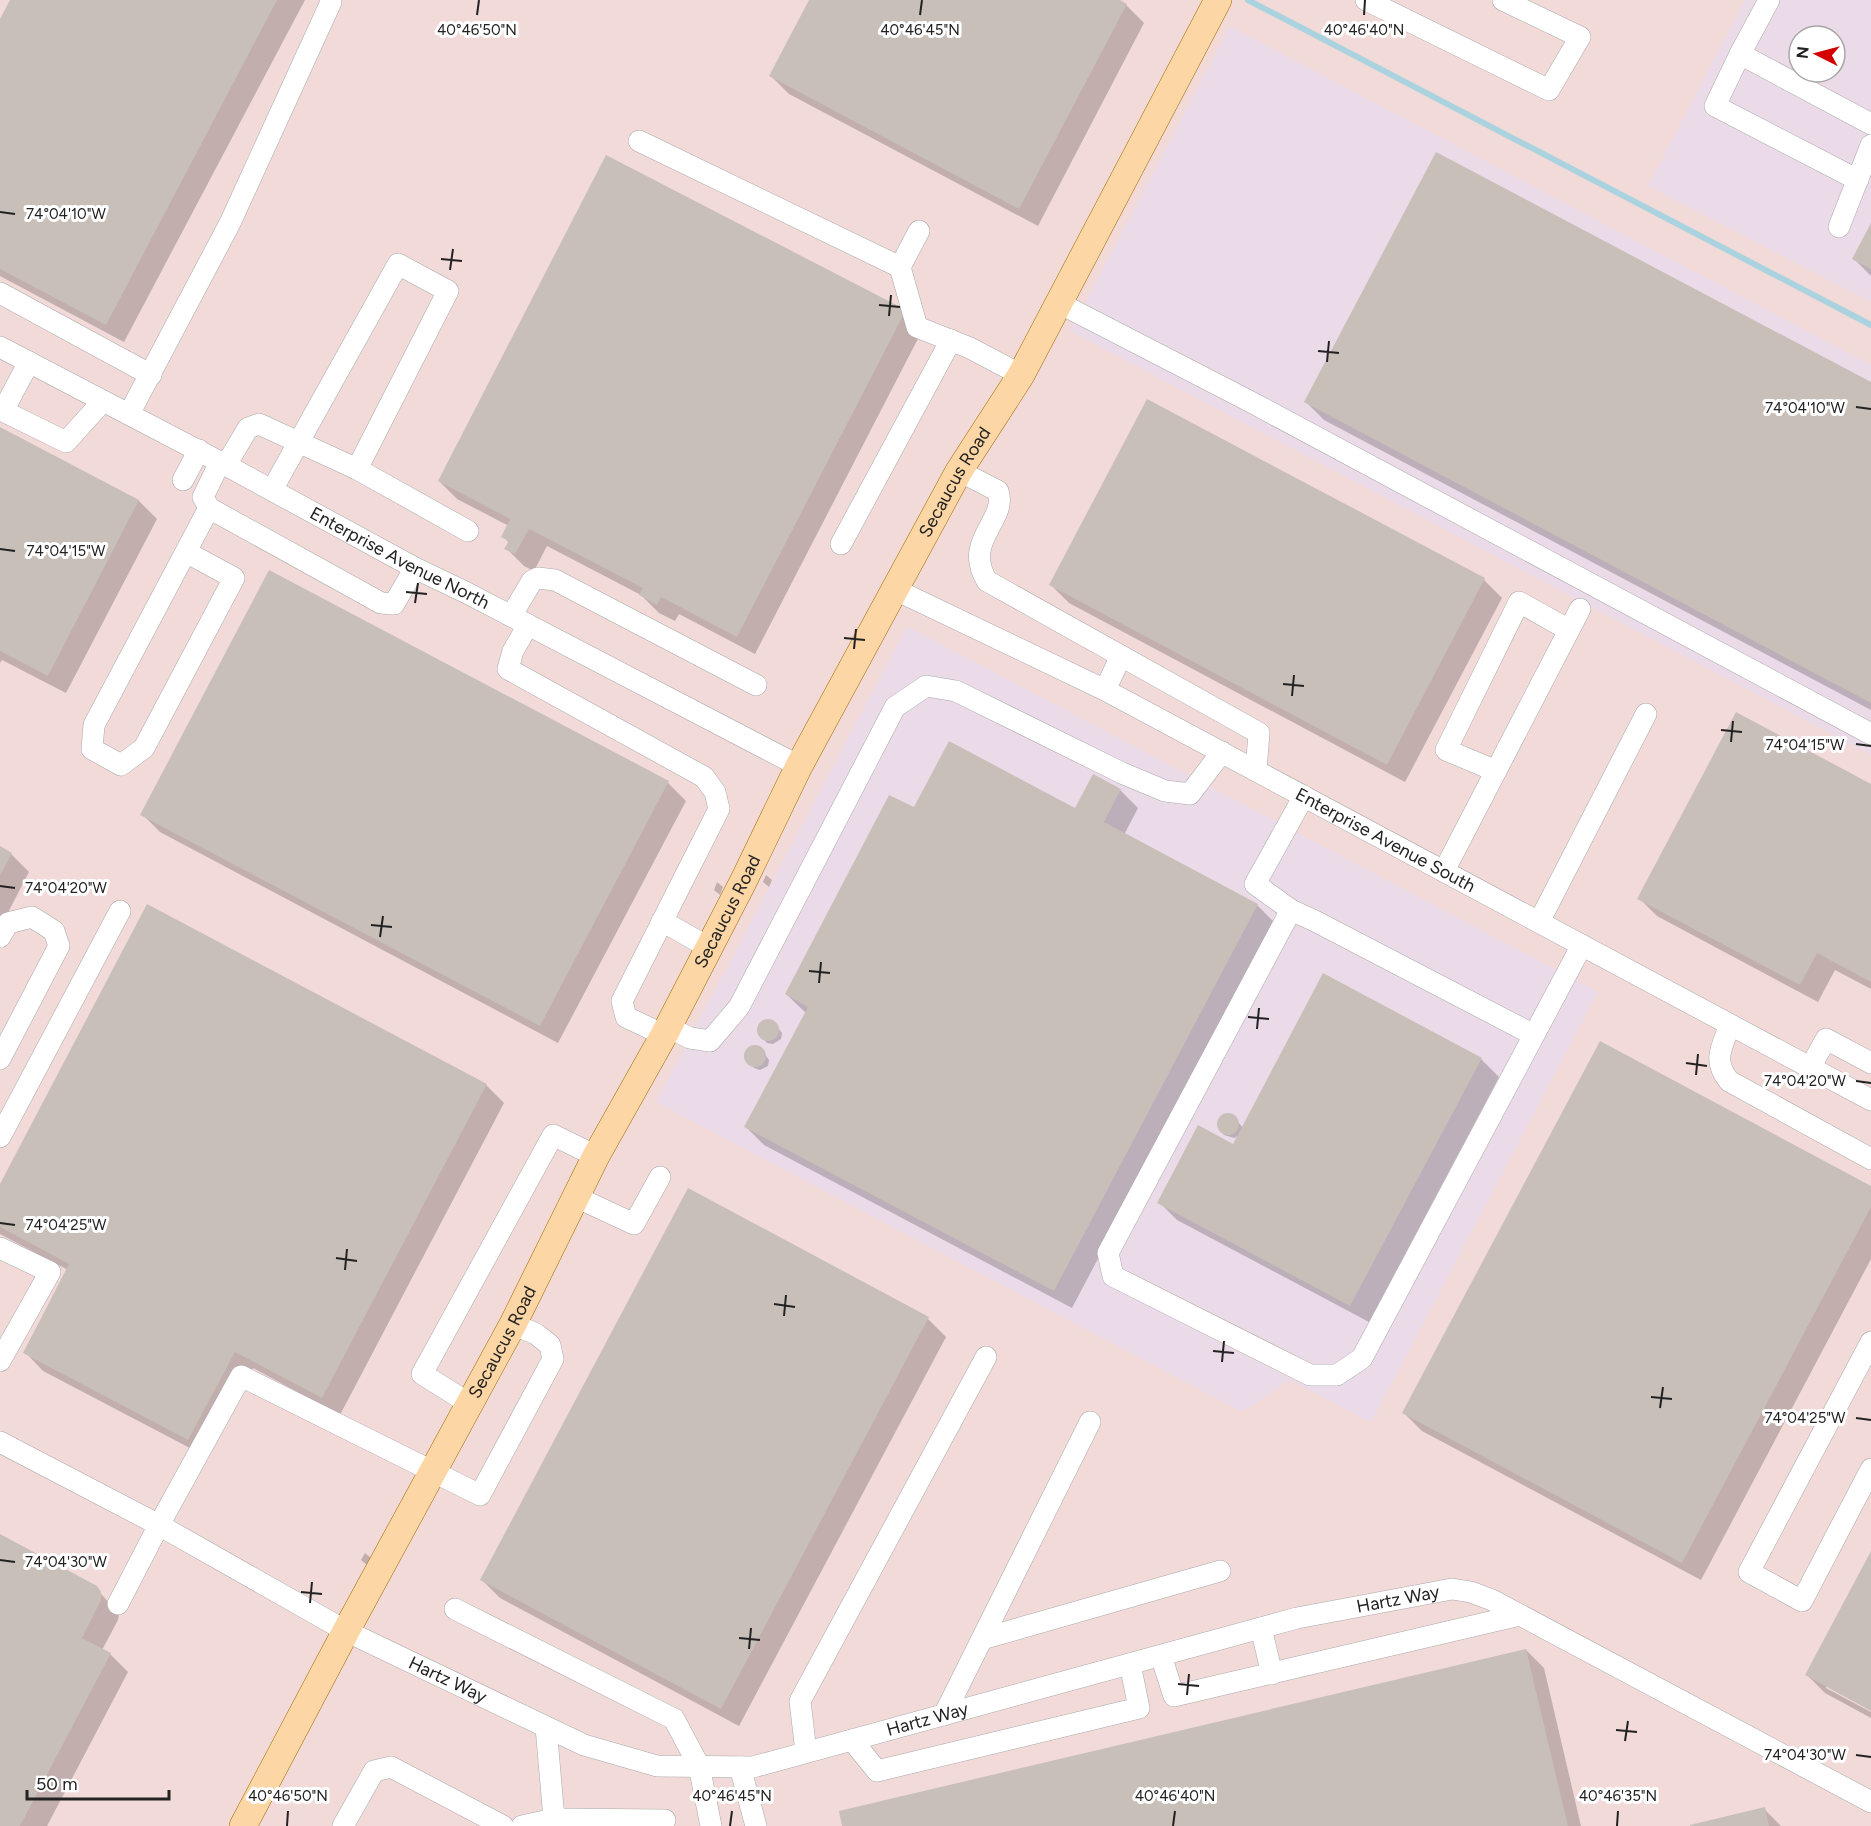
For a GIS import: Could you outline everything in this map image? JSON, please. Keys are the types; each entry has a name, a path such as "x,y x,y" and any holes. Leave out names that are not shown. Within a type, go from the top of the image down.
{"main road":[{"name":"Secaucus Road","path":"243,1826 346,1630 513,1324 596,1156 666,1031 743,882 799,766 959,471 1021,375 1210,3"}],"street":[{"path":"1366,0 1550,90 1580,37 1503,0"},
{"path":"1769,0 1715,106 1858,180"},
{"path":"129,414 230,223 331,2"},
{"path":"1740,54 1871,124"},
{"path":"639,141 900,267"},
{"path":"1839,227 1871,145"},
{"path":"919,231 900,267 917,327 970,348 1021,375"},
{"path":"272,490 398,264 448,291 357,469"},
{"path":"0,293 151,375"},
{"path":"1059,303 1251,402 1871,734"},
{"path":"841,544 951,340"},
{"name":"Enterprise Avenue North","path":"0,347 199,450 415,568 799,766"},
{"path":"29,362 3,411 66,442 103,401"},
{"path":"415,568 394,604 381,603 209,508 203,497 248,428 259,424 357,469 468,531"},
{"path":"183,480 199,450"},
{"path":"959,471 998,491 1000,495 1000,503 983,539 978,558 982,573 987,580 1259,733 1256,770"},
{"path":"186,552 234,578 144,748 121,765 92,749 94,725 209,508"},
{"path":"756,685 555,580 538,578 531,581 508,669 704,777 715,792 719,809 622,1001 626,1017 690,1038 710,1041 739,1007 895,707 926,686 956,691 1104,764 1165,791 1190,794 1222,752"},
{"name":"Enterprise Avenue South","path":"894,589 1105,690 1871,1100"},
{"path":"1496,771 1446,750 1519,602 1569,630"},
{"path":"1444,871 1580,609"},
{"path":"1105,690 1121,656"},
{"path":"1539,922 1646,714"},
{"path":"1304,796 1255,884 1291,910 1534,1035"},
{"path":"0,1137 120,910"},
{"path":"1291,910 1108,1253 1113,1276 1310,1375 1338,1375 1362,1358 1582,945"},
{"path":"0,937 8,923 32,917 54,931 59,946 0,1059"},
{"path":"662,921 708,947"},
{"path":"1730,1025 1719,1055 1721,1071 1729,1081 1871,1159"},
{"path":"1810,1068 1826,1039 1871,1063"},
{"path":"470,1404 422,1374 553,1135 596,1156"},
{"path":"576,1197 634,1224 660,1177"},
{"path":"0,1248 50,1272 0,1361"},
{"path":"118,1604 241,1376 480,1495 553,1359 550,1345 536,1334 513,1324"},
{"path":"1871,1342 1749,1572 1802,1601 1871,1469"},
{"path":"806,1752 800,1701 986,1357"},
{"path":"944,1715 1090,1422"},
{"name":"Hartz Way","path":"0,1442 159,1525 346,1630 584,1745 657,1766 753,1767 1298,1618 1444,1589 1460,1590 1482,1596 1871,1803"},
{"path":"982,1639 1220,1571"},
{"path":"455,1609 674,1719 699,1766 711,1826"},
{"path":"1161,1656 1174,1696 1520,1616"},
{"path":"1261,1628 1272,1674"},
{"path":"852,1740 877,1771 1139,1708 1130,1664"},
{"path":"546,1727 554,1819"},
{"path":"343,1826 374,1771 391,1767 503,1826"},
{"path":"740,1767 756,1826"},
{"path":"522,1826 554,1819 666,1820"}],"shaded area":[{"path":"0,0 1871,0 1871,1826 0,1826"},
{"path":"1745,0 1871,0 1871,302 1648,186"},
{"path":"1230,26 1871,365 1871,755 1070,331"},
{"path":"907,626 1598,992 1371,1423 1290,1380 1242,1412 656,1102"}],"building":[{"path":"10,0 277,0 106,325 0,269 0,19"},
{"path":"809,0 1120,0 1127,4 1019,209 769,76"},
{"path":"1436,152 1871,382 1871,703 1304,402"},
{"path":"606,155 906,310 737,637 661,597 657,605 639,595 643,588 529,529 515,554 504,549 509,541 501,537 510,519 438,481"},
{"path":"1871,223 1871,269 1852,259"},
{"path":"1147,399 1485,578 1387,765 1049,585"},
{"path":"0,427 139,500 48,676 0,651"},
{"path":"269,570 669,781 540,1026 140,815"},
{"path":"1736,712 1871,784 1871,982 1817,953 1800,985 1637,899"},
{"path":"949,741 1075,808 1093,774 1121,789 1104,822 1258,904 1054,1291 744,1127 808,1007 785,994 889,795 914,807"},
{"path":"0,846 12,853 0,876"},
{"path":"147,904 487,1084 322,1398 235,1352 188,1440 23,1353 69,1264 0,1227 0,1184"},
{"path":"1323,973 1482,1058 1350,1306 1157,1203 1198,1125 1233,1144"},
{"path":"768,1019 776,1022 779,1030 776,1038 768,1041 760,1038 757,1030 760,1022"},
{"path":"1600,1041 1871,1186 1871,1207 1682,1563 1402,1413"},
{"path":"755,1045 763,1048 766,1056 763,1064 755,1067 747,1064 744,1056 747,1048"},
{"path":"1224,1113 1232,1113 1239,1120 1239,1128 1232,1135 1224,1135 1217,1128 1217,1120"},
{"path":"688,1188 929,1317 721,1709 480,1580"},
{"path":"0,1534 97,1586 101,1592 101,1600 82,1638 111,1653 20,1826 0,1826"},
{"path":"1871,1551 1871,1711 1805,1675"},
{"path":"1526,1649 1568,1826 842,1826 839,1811"},
{"path":"1765,1807 1769,1826 1690,1826 1690,1825"}],"waterway":[{"path":"1248,0 1871,325"}]}
